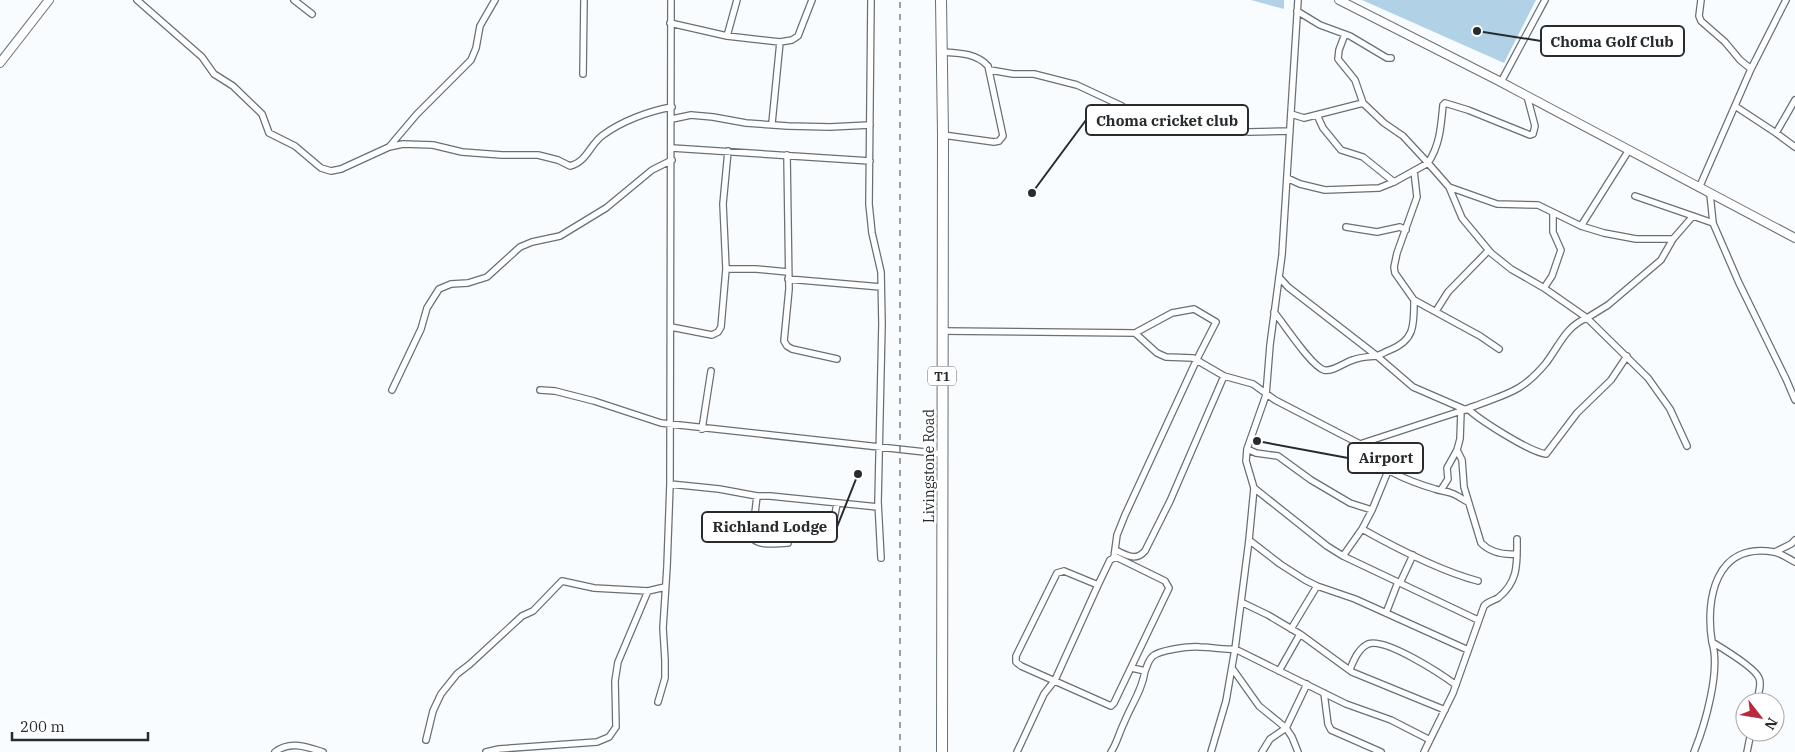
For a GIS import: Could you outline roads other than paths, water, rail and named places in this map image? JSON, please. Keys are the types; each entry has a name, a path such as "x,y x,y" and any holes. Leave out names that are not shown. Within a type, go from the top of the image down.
{"highway":[{"name":"Livingstone Road","path":"942,0 942,752"}],"main road":[{"path":"0,63 49,0"},
{"path":"1339,0 1501,82 1795,238"}],"street":[{"path":"137,0 202,57 214,74 233,86 262,114 269,133 295,146 321,168 331,171 389,147 403,144 433,145 462,152 538,155 558,160 570,166 583,159 601,136 618,126 672,106"},
{"path":"294,0 312,14"},
{"path":"389,147 416,114 471,60 476,48 480,26 495,0"},
{"path":"583,74 584,0"},
{"path":"658,702 665,678 662,628 667,567 670,484 671,0"},
{"path":"727,36 738,0"},
{"path":"670,23 727,36 780,42 792,40 798,36 812,0"},
{"path":"871,0 869,204 872,233 881,272 878,507 881,558"},
{"path":"1211,752 1226,701 1232,668 1249,540 1254,488 1246,461 1247,449 1266,395 1279,277 1298,0"},
{"path":"1501,82 1545,0"},
{"path":"1701,0 1699,16 1701,21 1751,69"},
{"path":"1699,188 1751,69 1786,0"},
{"path":"1297,11 1320,24 1345,34 1387,58 1391,58"},
{"path":"1345,34 1338,59 1355,80 1363,103 1384,123 1403,136 1449,187 1462,218 1488,250 1511,269 1544,288 1587,318 1648,378 1674,416 1687,446"},
{"path":"772,123 780,42"},
{"path":"942,52 966,53 985,62 990,70 1002,133 1001,139 994,142 943,135"},
{"path":"990,70 1013,74 1034,74 1077,85 1122,106 1152,130 1230,129 1249,132 1290,131"},
{"path":"1286,178 1300,184 1325,190 1379,188 1428,163 1438,142 1443,105 1445,103 1468,110 1530,135 1533,134 1536,126 1527,96"},
{"path":"1776,133 1795,100"},
{"path":"1291,114 1304,118 1363,103"},
{"path":"1735,106 1795,147"},
{"path":"672,118 691,115 746,123 830,127 870,126"},
{"path":"1317,115 1323,128 1342,150 1363,157 1394,182"},
{"path":"672,148 870,161"},
{"path":"1581,226 1629,150"},
{"path":"671,327 712,335 720,330 726,269 723,204 728,151"},
{"path":"787,155 789,299 784,335 785,344 792,349 837,359"},
{"path":"392,390 418,337 427,308 439,289 451,284 468,283 487,277 520,247 532,242 560,236 606,208 652,170 672,160"},
{"path":"1414,171 1417,197 1394,267 1395,272 1414,300 1499,349"},
{"path":"1449,187 1497,204 1532,204 1581,226 1604,233 1631,239 1673,239"},
{"path":"1710,194 1713,223 1739,283 1778,361 1795,400"},
{"path":"1635,196 1713,223"},
{"path":"1544,288 1552,276 1561,250 1554,232 1553,213"},
{"path":"1360,444 1465,410 1520,389 1546,362 1570,329 1608,305 1661,260 1673,239 1693,216"},
{"path":"1346,227 1377,232 1400,227 1406,230"},
{"path":"1436,311 1448,292 1488,250"},
{"path":"726,269 756,269 788,276 881,287"},
{"path":"1279,277 1288,287 1377,356 1413,387 1465,410 1518,442 1546,454 1577,413 1611,380 1627,356"},
{"path":"1274,312 1286,326 1295,342 1322,369 1330,370 1354,359 1377,356 1402,346 1410,337 1414,318 1414,300"},
{"path":"942,331 1135,333 1172,313 1194,309 1216,322 1122,522 1117,534 1114,557 1110,560 1055,680 1044,694 1017,752"},
{"path":"1135,333 1157,353 1166,356 1184,356 1197,359 1224,376 1253,384 1266,395 1360,444 1363,452 1376,464 1388,471 1450,492 1468,502"},
{"path":"702,429 711,371"},
{"path":"1115,550 1132,558 1139,556 1145,551 1170,501 1224,376"},
{"path":"540,390 555,391 594,401 661,423 943,454"},
{"path":"1441,490 1448,479 1447,468 1457,450 1465,410"},
{"path":"1247,449 1256,453 1278,456 1311,480 1350,503 1372,510"},
{"path":"1457,450 1462,460 1464,487 1468,502 1483,545 1499,553 1517,554"},
{"path":"1343,556 1362,529 1388,471"},
{"path":"670,484 719,489 757,496 779,496 837,504 878,507"},
{"path":"1254,488 1326,546 1343,556 1478,620"},
{"path":"757,496 752,538 755,542 767,544 788,543"},
{"path":"830,539 837,504"},
{"path":"1362,529 1412,555 1465,577 1478,580"},
{"path":"1424,752 1456,685 1478,620 1486,603 1498,597 1516,575 1517,539"},
{"path":"1249,540 1291,572 1317,586 1355,599 1468,650"},
{"path":"1775,552 1795,540"},
{"path":"1694,752 1702,729 1715,674 1711,595 1722,568 1747,551 1775,552 1795,562"},
{"path":"1386,613 1412,555"},
{"path":"1098,585 1064,571 1057,573 1015,660 1018,664 1111,706 1132,668 1169,586 1165,581 1114,557"},
{"path":"426,740 433,710 441,694 457,674 522,616 533,611 562,581 594,588 648,591 665,587"},
{"path":"1291,629 1317,586"},
{"path":"486,752 499,749 597,742 609,737 616,727 615,681 618,662 648,591"},
{"path":"1241,602 1300,634 1365,678 1445,710"},
{"path":"1279,670 1300,634"},
{"path":"1712,642 1724,649 1758,676 1760,684 1758,692"},
{"path":"1350,669 1361,649 1368,644 1380,644 1421,662 1456,685"},
{"path":"1111,752 1139,694 1144,671 1152,657 1160,653 1200,646 1221,650 1235,649 1346,704 1391,720 1430,740"},
{"path":"1132,668 1144,671"},
{"path":"1232,668 1259,706 1286,728 1298,752"},
{"path":"1262,752 1270,739 1286,728 1307,684"},
{"path":"1324,693 1328,724 1331,730 1381,752"},
{"path":"275,752 281,747 291,744 323,752"}],"railway":[{"path":"900,0 900,752"}],"place":[{"name":"Choma Golf Club","path":"1477,31"},
{"name":"Choma cricket club","path":"1032,193"},
{"name":"Airport","path":"1257,441"},
{"name":"Richland Lodge","path":"858,474"}]}
